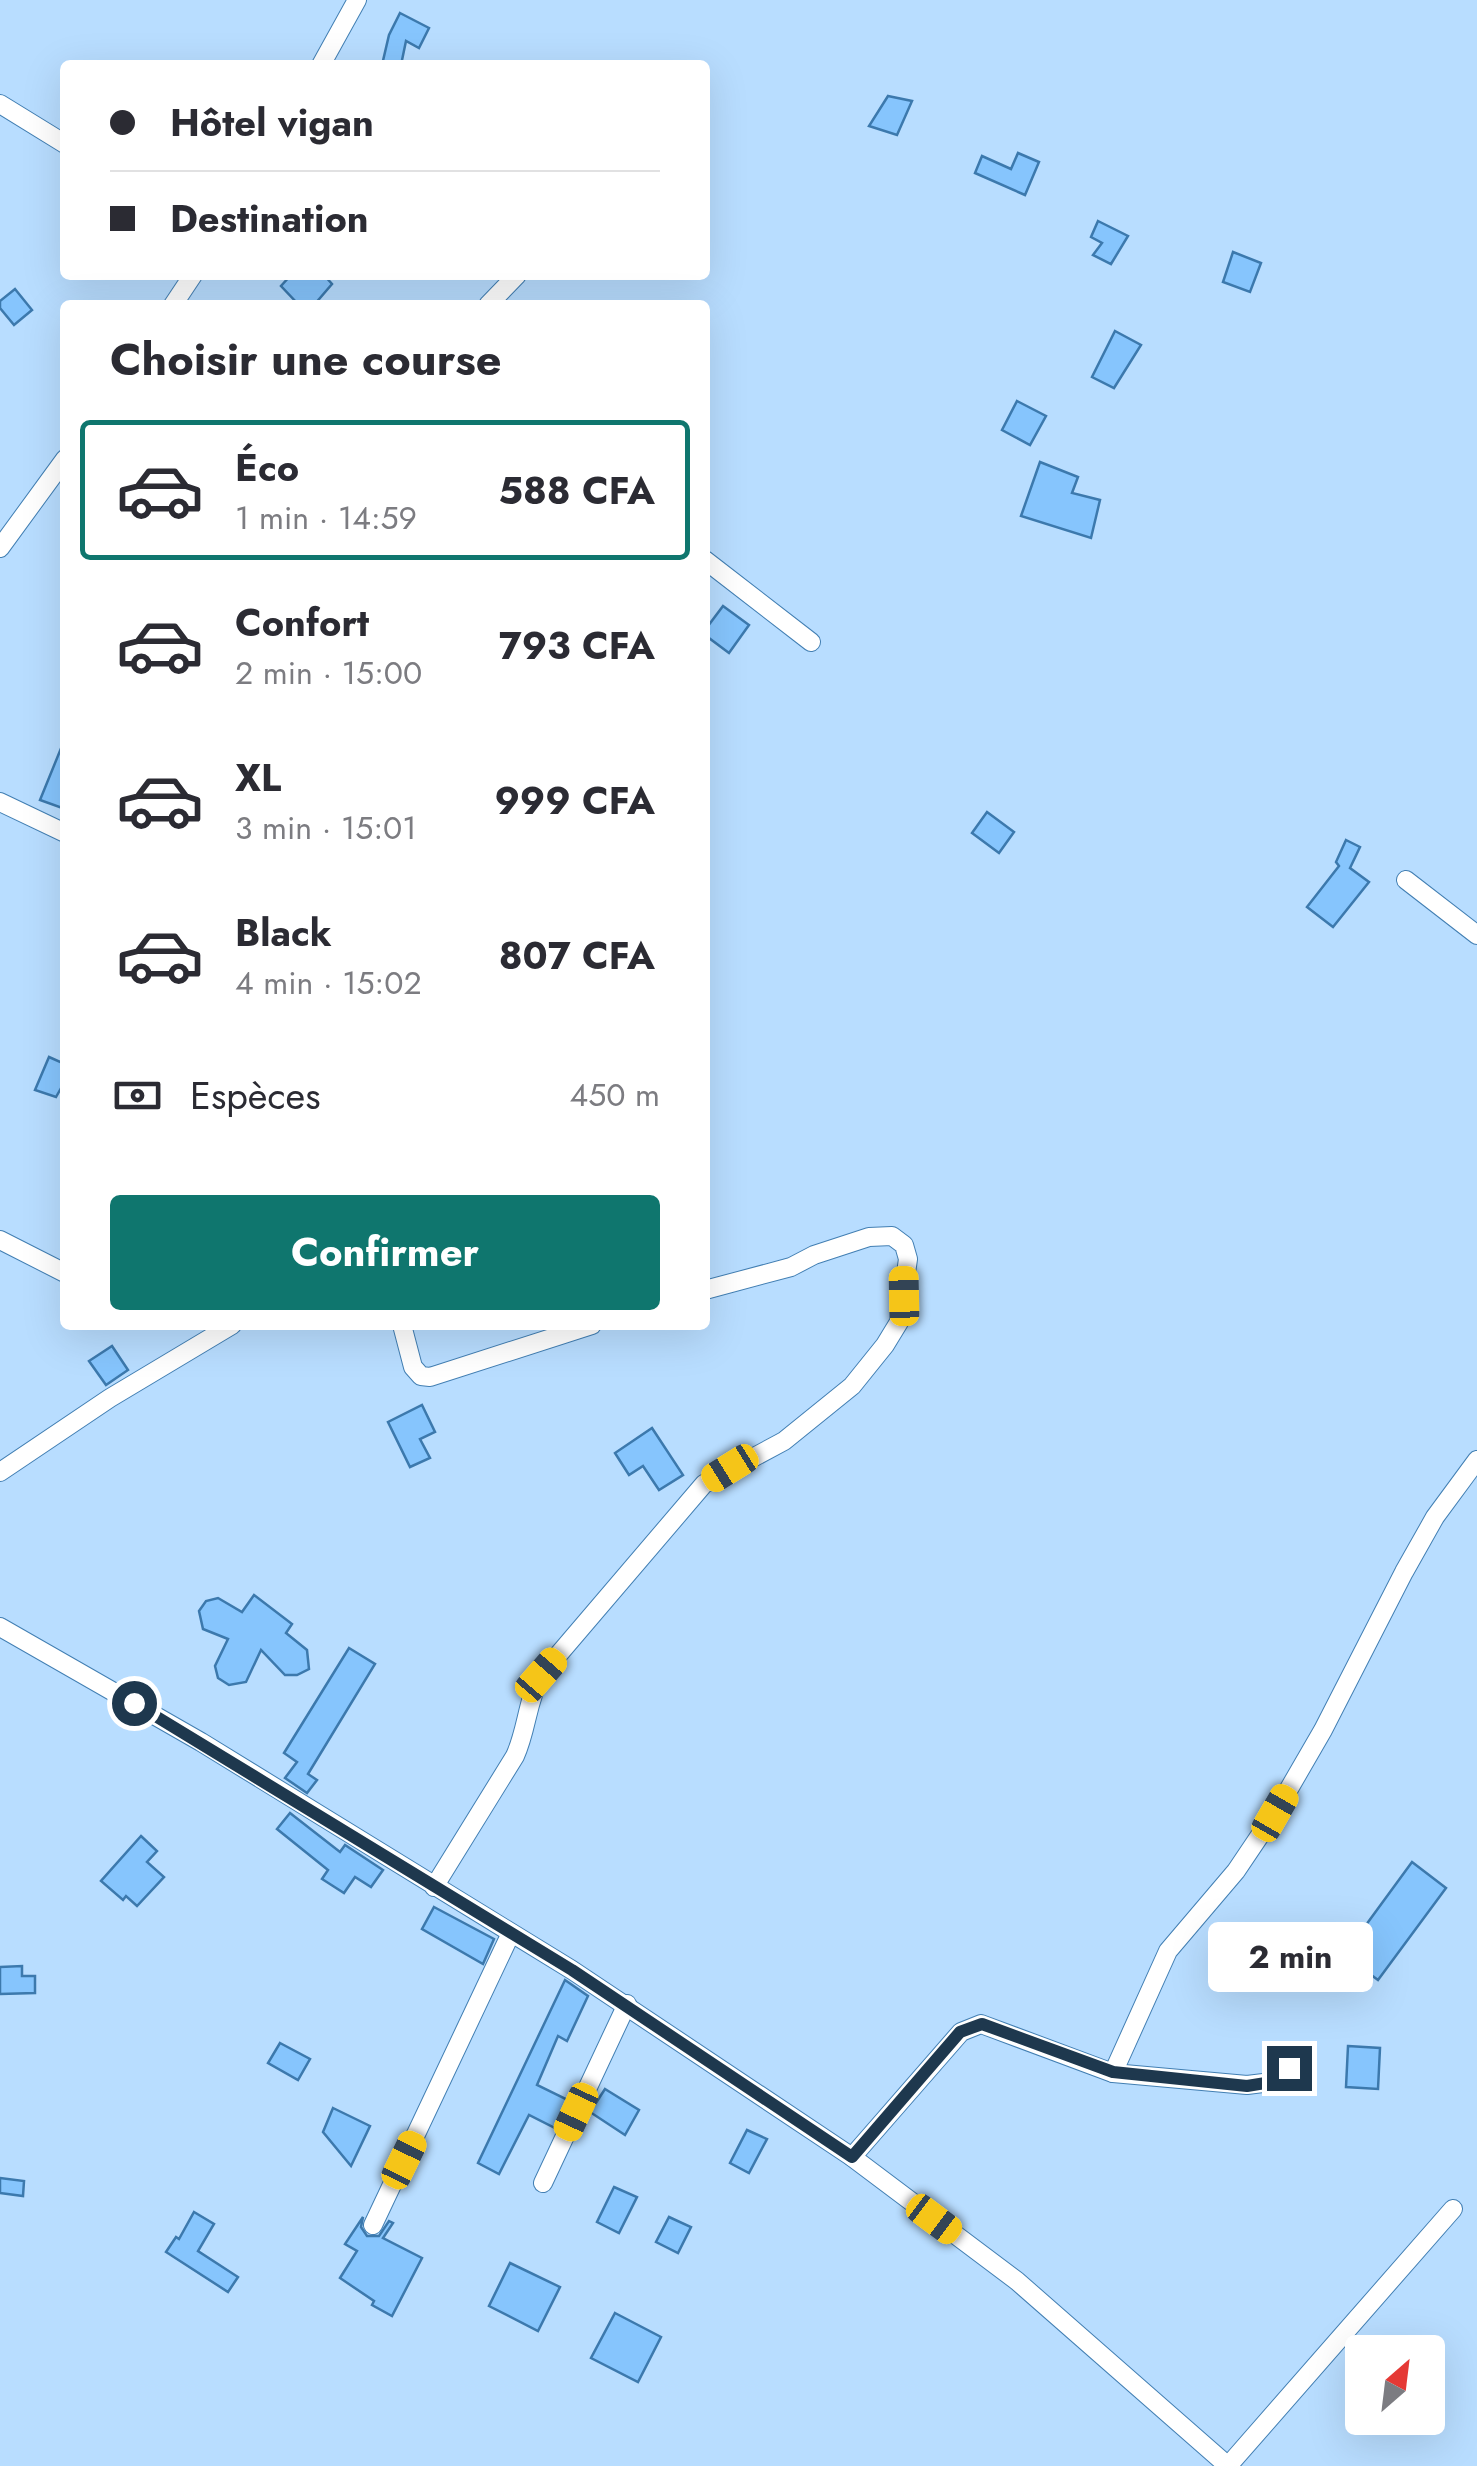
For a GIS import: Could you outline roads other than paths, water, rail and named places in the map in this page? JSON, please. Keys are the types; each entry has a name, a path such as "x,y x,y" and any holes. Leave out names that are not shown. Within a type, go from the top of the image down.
{"street":[{"path":"324,60 357,0"},
{"path":"0,104 60,141"},
{"path":"493,300 512,280"},
{"path":"0,548 60,466"},
{"path":"710,564 811,642"},
{"path":"0,802 60,831"},
{"path":"1406,880 1477,935"},
{"path":"434,1886 515,1756 530,1695 541,1675 704,1484 784,1441 852,1386 886,1346 899,1322 908,1259 904,1245 892,1236 869,1237 791,1267 710,1289"},
{"path":"0,1240 60,1270"},
{"path":"0,1472 110,1398 224,1330"},
{"path":"403,1330 413,1366 421,1376 430,1377 576,1330"},
{"path":"1113,2072 1168,1950 1236,1871 1275,1813 1323,1730 1412,1558 1477,1460"},
{"path":"0,1627 202,1742 627,2004 852,2157 1017,2281 1228,2466 1453,2209"},
{"path":"373,2225 511,1933"},
{"path":"543,2183 627,2004"},
{"path":"852,2157 960,2032 982,2024 1113,2072 1247,2086 1272,2082 1289,2068"}]}
